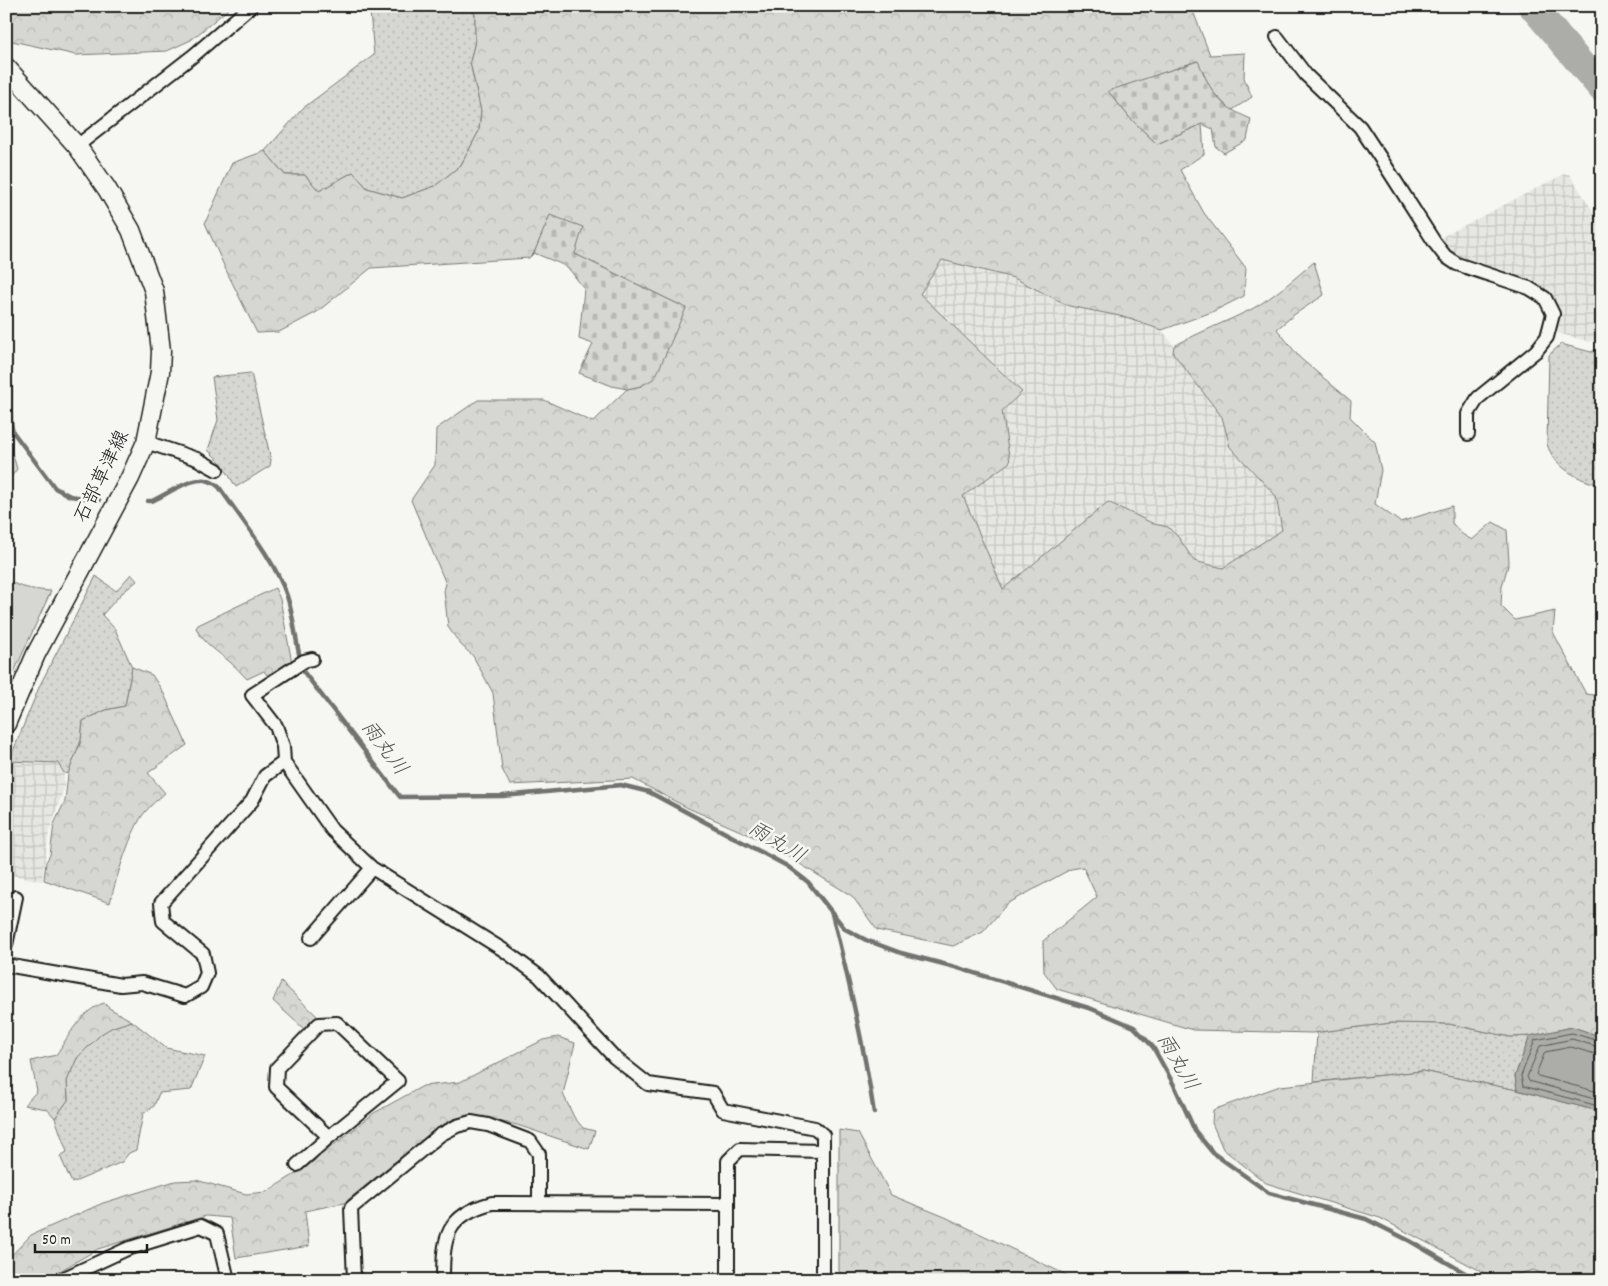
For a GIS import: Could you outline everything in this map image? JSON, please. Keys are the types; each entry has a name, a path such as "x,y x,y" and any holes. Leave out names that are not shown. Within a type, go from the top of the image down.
{"main road":[{"name":"石部草津線","path":"6,67 77,146 107,188 131,230 154,291 161,351 160,372 146,442 130,478 36,654 6,724"}],"street":[{"path":"77,146 194,55 251,6"},
{"path":"1277,37 1306,75 1360,127 1434,243 1445,256 1457,264 1529,288 1545,298 1553,314 1547,337 1536,351 1478,398 1468,414 1468,434"},
{"path":"146,442 197,459 217,470"},
{"path":"304,662 252,695 276,726 283,746 284,762 332,830 372,868 505,951 539,976 614,1057 648,1084 713,1093 723,1110 816,1128 823,1135 823,1280"},
{"path":"6,965 121,985 142,983 185,996 201,987 207,972 203,954 164,921 161,903 252,801 265,776 284,762"},
{"path":"311,938 372,868"},
{"path":"6,945 16,897"},
{"path":"297,1165 328,1137 398,1081 337,1023 319,1024 277,1068 276,1087 328,1137"},
{"path":"354,1280 351,1208 440,1135 457,1126 471,1122 488,1125 530,1141 539,1154 539,1204"},
{"path":"728,1280 728,1160 740,1149 823,1151"},
{"path":"443,1280 443,1251 446,1237 464,1215 474,1208 492,1204 728,1204"},
{"path":"60,1280 127,1249 201,1226 217,1234 228,1280"}],"shaded area":[{"path":"1564,174 1569,174 1602,225 1602,336 1590,342 1557,333 1560,318 1557,305 1551,295 1540,286 1463,259 1448,249 1440,238"},
{"path":"942,260 1014,278 1069,306 1120,316 1162,330 1174,346 1174,353 1222,417 1230,447 1276,496 1282,530 1223,568 1194,561 1179,538 1168,527 1154,524 1108,502 1002,589 963,496 1010,462 1002,411 920,294"},
{"path":"9,761 58,763 64,773 64,788 49,832 42,881 6,874 6,771"}],"green space":[{"path":"6,6 232,6 191,40 167,51 76,55 12,41 6,33"},
{"path":"375,6 469,6 475,14 475,41 470,62 481,111 479,131 461,165 435,186 402,198 367,188 353,172 319,191 305,175 285,175 265,151 303,108 374,55 370,12"},
{"path":"469,6 1191,6 1210,55 1245,53 1244,78 1252,97 1231,111 1212,91 1197,61 1109,92 1130,118 1157,144 1202,124 1204,154 1180,170 1204,213 1246,268 1244,296 1212,312 1162,330 1120,316 1069,306 1014,278 942,260 920,294 1022,392 1002,411 1010,462 963,496 1003,589 1108,502 1154,524 1168,527 1179,538 1194,561 1223,568 1282,530 1276,496 1230,447 1222,417 1173,353 1174,346 1260,304 1314,262 1324,295 1295,314 1277,329 1300,358 1351,401 1350,417 1375,442 1381,470 1375,504 1400,522 1452,506 1452,523 1462,534 1472,540 1493,522 1507,530 1509,562 1502,586 1501,606 1515,620 1555,611 1553,632 1586,694 1602,696 1602,1037 1573,1027 1530,1036 1511,1037 1449,1024 1391,1023 1312,1033 1193,1030 1057,989 1044,972 1043,941 1097,897 1083,867 1071,869 1007,904 983,932 953,946 877,930 852,896 761,840 688,808 633,779 510,785 502,769 493,693 473,656 461,645 448,627 444,590 446,584 411,500 435,465 436,429 478,400 544,400 593,422 627,389 641,386 686,308 575,254 550,216 534,253 529,258 371,268 317,312 279,332 257,333 205,223 232,163 265,151 285,175 305,175 319,191 353,172 367,188 402,198 435,186 461,165 479,131 481,111 470,62 475,41 475,14"},
{"path":"1198,61 1207,82 1217,97 1230,109 1251,119 1247,140 1224,153 1216,147 1213,129 1202,124 1157,144 1130,118 1108,91"},
{"path":"550,215 583,227 575,254 686,308 655,378 641,386 627,389 612,386 579,373 593,344 579,339 584,289 570,270 561,264 534,253"},
{"path":"1561,344 1591,352 1602,347 1602,485 1585,480 1569,472 1555,460 1547,444 1549,355"},
{"path":"251,373 271,460 270,466 236,487 222,464 208,450 218,420 212,377"},
{"path":"6,451 13,455 17,469 6,484"},
{"path":"131,574 137,581 122,593 102,615 115,629 132,667 125,706 106,710 83,721 81,741 68,774 64,773 58,763 9,761 40,685 96,576 116,591"},
{"path":"6,579 16,585 27,588 51,591 6,690"},
{"path":"275,588 280,599 292,663 267,675 264,671 247,679 207,643 196,628 198,625"},
{"path":"132,667 152,675 163,692 187,745 148,773 165,793 145,812 135,829 120,868 110,903 44,880 46,862 50,855 54,824 65,801 68,774 81,741 83,721 106,710 125,706"},
{"path":"281,982 317,1016 304,1029 273,1001"},
{"path":"104,1003 109,1008 132,1021 113,1027 101,1034 77,1058 67,1081 68,1100 55,1118 47,1109 24,1105 37,1091 31,1061 56,1055 82,1018 88,1012"},
{"path":"132,1021 166,1048 205,1056 191,1090 159,1093 154,1106 143,1114 136,1150 129,1153 122,1162 72,1183 60,1156 67,1152 55,1118 68,1100 67,1081 77,1058 101,1034 112,1027"},
{"path":"1391,1023 1449,1024 1511,1037 1530,1036 1515,1076 1517,1090 1422,1071 1314,1082 1317,1032"},
{"path":"558,1037 575,1043 563,1094 574,1117 583,1128 595,1131 589,1149 517,1125 469,1115 451,1120 433,1131 344,1203 305,1211 309,1246 236,1258 230,1218 206,1216 98,1249 44,1280 6,1280 6,1261 31,1235 103,1203 175,1181 196,1180 246,1194 266,1192 305,1168 374,1113 423,1086 460,1082 543,1040"},
{"path":"1422,1071 1517,1090 1602,1112 1602,1280 1556,1280 1533,1270 1498,1280 1380,1218 1266,1183 1223,1149 1212,1123 1213,1110 1280,1086"},
{"path":"839,1130 858,1133 891,1195 945,1217 1077,1280 847,1279 839,1271"}],"water":[{"path":"1573,1027 1602,1037 1602,1112 1517,1090 1515,1076 1530,1036"}],"waterway":[{"path":"1532,6 1602,89"},
{"name":"雨丸川","path":"6,364 11,389 10,415 13,432 55,488 70,496 99,500"},
{"name":"雨丸川","path":"148,501 152,501 195,481 204,480 219,487 257,540 282,582 290,605 303,671 400,797 503,796 621,785 649,792 787,866 808,882 845,929 866,940 901,953 955,967 1092,1009 1134,1027 1153,1047 1174,1085 1195,1131 1213,1153 1269,1193 1366,1219 1410,1241 1477,1280"},
{"path":"832,914 856,1013 874,1113"}]}
